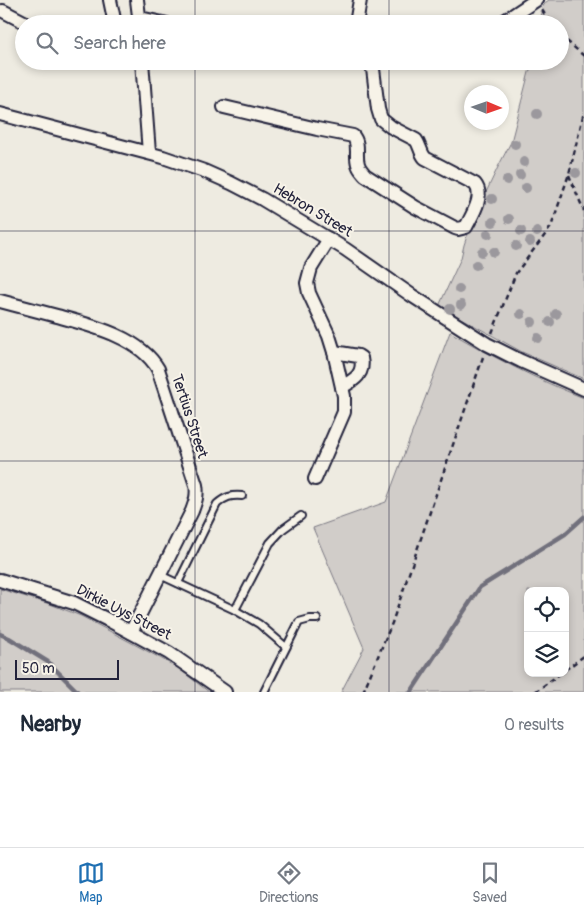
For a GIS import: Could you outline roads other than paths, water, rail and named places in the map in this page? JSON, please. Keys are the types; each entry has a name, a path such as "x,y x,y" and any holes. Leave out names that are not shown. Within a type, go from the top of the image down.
{"street":[{"path":"110,0 113,15"},
{"path":"137,0 139,15"},
{"path":"358,15 360,0"},
{"path":"514,15 536,0"},
{"path":"3,11 15,17"},
{"path":"143,70 149,153"},
{"path":"224,107 318,130 353,136 357,141 357,162 365,175 415,207 455,228 466,227 479,195 477,187 475,184 425,158 416,140 391,127 381,119 373,70"},
{"name":"Hebron Street","path":"0,114 149,153 231,183 330,239 411,295 487,344 521,362 584,388"},
{"path":"315,479 344,412 344,396 334,352 307,282 311,268 330,239"},
{"name":"Tertius Street","path":"0,301 116,334 152,360 158,369 197,490 195,504 131,632"},
{"path":"334,352 358,356 362,361 359,376 342,388"},
{"name":"Dirkie Uys Street","path":"0,580 74,603 169,653 225,692"}],"lane":[{"path":"178,583 217,504 230,496 242,496"},
{"path":"235,610 270,543 301,516"},
{"path":"160,575 235,610 259,624 286,646"},
{"path":"264,692 299,622 317,619"}],"waterway":[{"path":"411,692 480,587 565,534 584,517"},
{"path":"0,634 48,662 78,692"}]}
